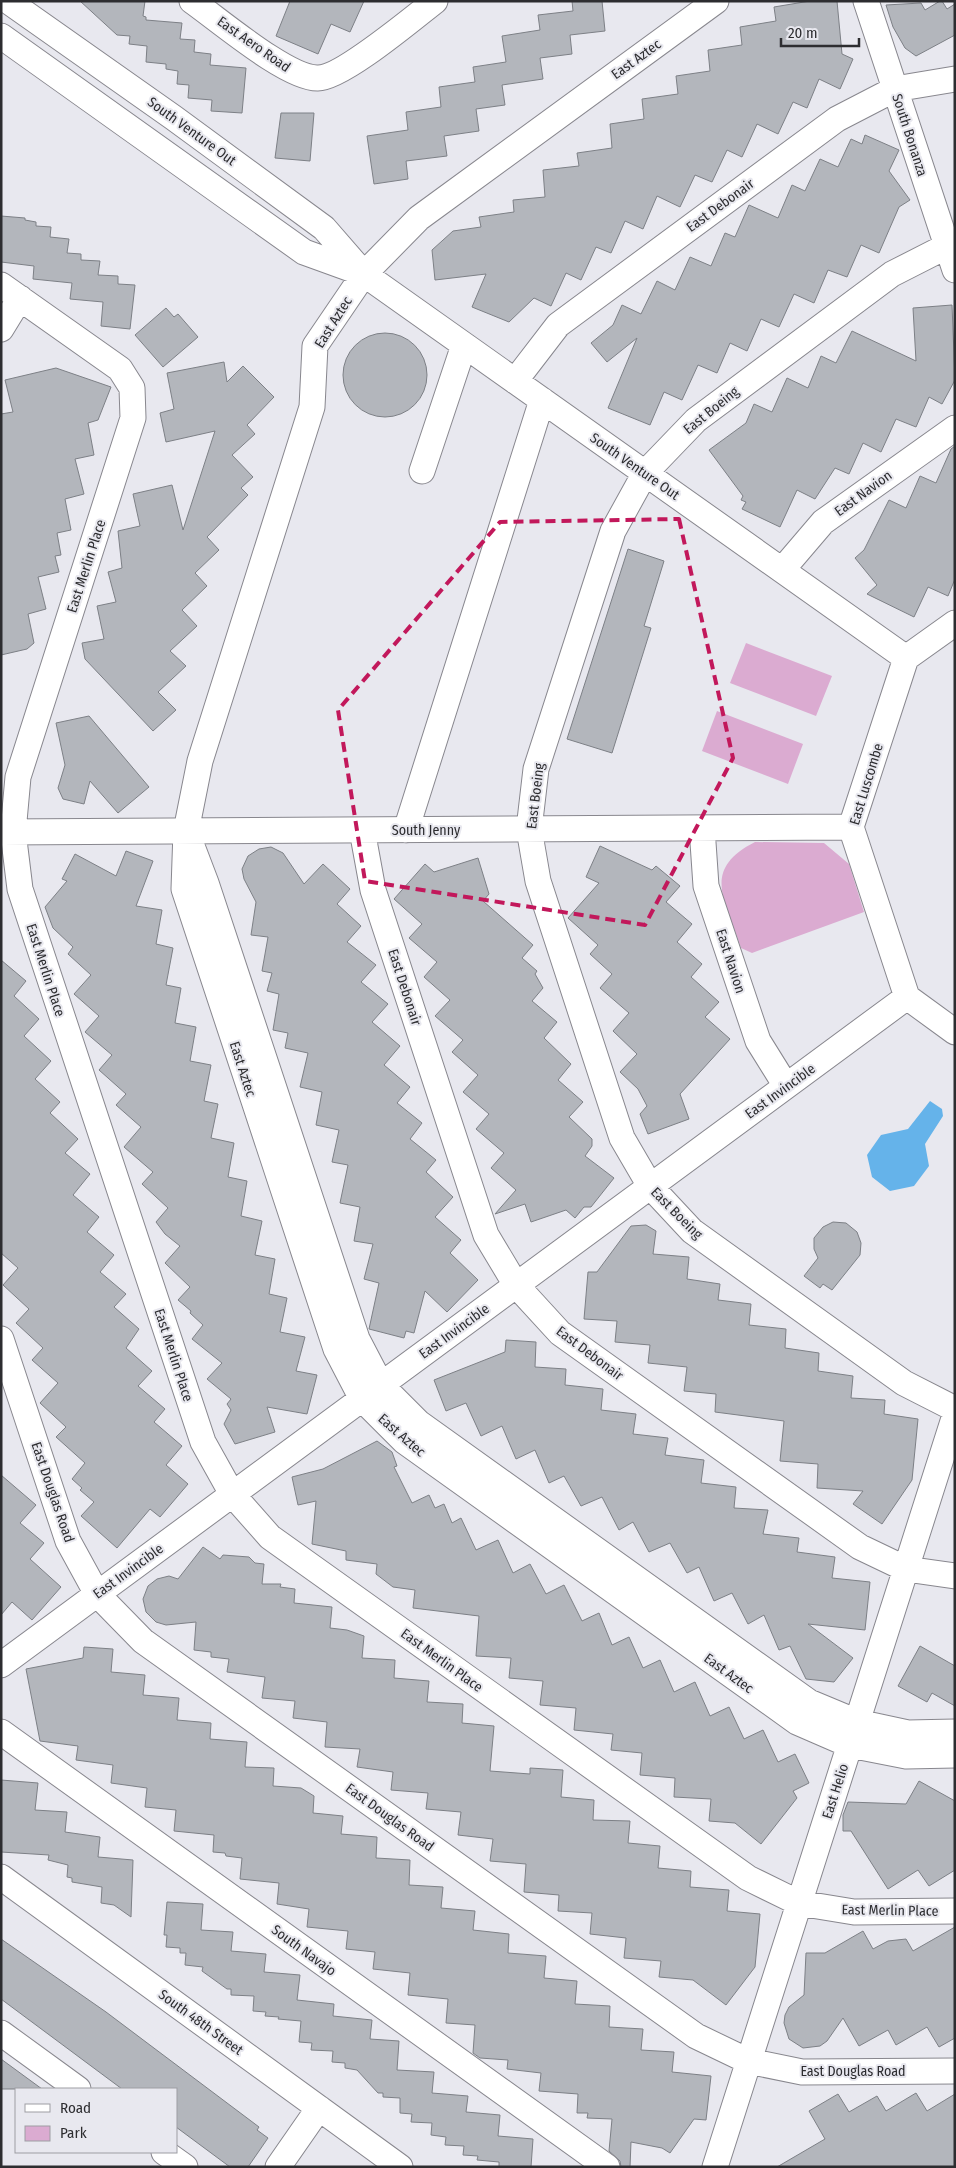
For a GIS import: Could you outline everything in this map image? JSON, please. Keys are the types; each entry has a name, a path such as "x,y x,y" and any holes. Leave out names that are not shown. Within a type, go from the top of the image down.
{"street":[{"name":"South Venture Out","path":"8,1 225,155 324,228 364,274 906,658"},
{"name":"East Aero Road","path":"192,1 285,68 303,76 319,78 339,72 435,1"},
{"name":"East Aztec","path":"716,1 419,218 364,274 315,346 312,407 200,761 186,831 184,889 336,1349 372,1392 853,1734 906,1756 955,1756"},
{"name":"South Bonanza","path":"866,1 895,89 951,245 955,270"},
{"path":"5,39 28,16"},
{"name":"South Venture Out","path":"5,39 304,252 364,274"},
{"path":"40,64 76,48"},
{"name":"East Debonair","path":"515,381 558,325 837,119 895,89 955,79"},
{"path":"220,193 225,155"},
{"name":"East Boeing","path":"951,245 892,274 696,420 645,473 610,540 536,769 529,829 538,881 619,1129 650,1186 692,1231 904,1382 955,1408"},
{"path":"1,329 11,291"},
{"name":"East Merlin Place","path":"11,291 120,369 132,388 133,418 18,778 7,832 20,890 193,1414 203,1442 232,1494 270,1537 748,1878 799,1903 854,1912 955,1911"},
{"path":"422,470 464,344"},
{"path":"406,830 542,400"},
{"name":"East Navion","path":"782,570 823,522 955,428"},
{"path":"906,658 955,623"},
{"name":"East Luscombe","path":"906,658 851,827 907,997"},
{"name":"South Jenny","path":"7,832 851,827"},
{"name":"East Navion","path":"702,828 706,886 758,1042 786,1086"},
{"name":"East Debonair","path":"362,830 373,890 486,1236 516,1285 560,1333 860,1547 906,1569 955,1576"},
{"path":"907,997 955,1032"},
{"name":"East Invincible","path":"1,1665 907,997"},
{"name":"East Douglas Road","path":"1,1339 68,1542 97,1594 143,1641 696,2036 748,2062 802,2072 955,2071"},
{"name":"East Helio","path":"715,2167 955,1415"},
{"name":"South Navajo","path":"1,1732 607,2167"},
{"name":"East Aztec","path":"853,1734 955,1732"},
{"name":"South 48th Street","path":"1,1877 400,2167"},
{"path":"1,2033 77,2088"},
{"path":"278,2167 320,2108"},
{"path":"165,2153 185,2167"}],"highlighted area":[{"path":"679,519 733,758 645,925 365,881 338,710 500,522"}],"green space":[{"path":"746,643 832,676 816,716 730,683"},
{"path":"717,711 803,744 788,784 702,751"},
{"path":"755,842 824,843 849,864 864,912 752,953 741,948 724,901 722,875 728,864 738,853"}],"water":[{"path":"930,1101 942,1109 943,1116 925,1144 929,1166 914,1186 890,1191 872,1177 867,1155 881,1135 908,1129"}],"building":[{"path":"80,1 145,1 143,16 146,17 146,20 182,23 180,39 195,40 194,52 211,54 210,65 246,68 242,113 211,111 212,100 188,98 189,85 177,84 178,71 166,69 166,64 146,62 147,46 129,44 130,36 117,35"},
{"path":"290,1 364,1 350,32 331,24 318,54 276,36"},
{"path":"572,1 602,1 605,31 570,35 572,54 540,58 543,79 502,85 505,105 476,109 479,131 444,136 447,156 406,161 408,179 374,184 367,136 408,130 406,112 441,107 439,87 475,82 473,67 506,62 502,36 540,30 538,15 573,11"},
{"path":"810,1 837,1 842,54 853,59 840,89 819,79 807,108 793,102 778,134 757,124 742,157 727,150 712,182 695,175 680,207 657,196 643,229 625,221 611,253 596,247 581,280 566,273 551,306 534,298 509,322 472,307 486,274 435,280 432,250 453,231 481,227 479,217 514,212 513,200 545,197 543,170 579,166 577,153 612,148 610,124 644,119 642,99 678,94 676,76 710,71 708,50 742,45 740,27 776,21 774,7"},
{"path":"942,1 947,9 955,4 955,35 916,56 905,48 893,27 886,5 921,3 925,10"},
{"path":"281,113 314,113 310,161 275,158"},
{"path":"865,135 899,150 889,171 910,200 899,207 879,253 861,245 847,277 828,270 814,303 794,294 779,327 761,319 747,351 730,343 717,373 698,365 682,400 664,392 650,425 608,408 637,338 607,362 591,343 613,325 622,305 641,314 657,281 675,290 690,257 711,266 725,233 735,237 749,205 778,218 792,185 805,191 820,159 838,167 851,139 862,144"},
{"path":"1,216 25,218 25,220 36,222 36,226 51,227 50,237 69,239 67,253 81,254 81,260 100,261 98,275 118,276 118,284 135,285 130,329 101,326 103,302 70,299 72,283 33,279 34,266 1,262"},
{"path":"952,305 955,380 942,404 929,397 916,427 896,419 881,452 863,443 849,474 835,468 815,499 797,490 780,527 742,509 746,502 741,500 743,496 709,450 746,423 754,404 772,412 787,378 808,388 821,356 836,363 852,331 916,361 913,308"},
{"path":"166,308 174,317 178,314 198,337 163,367 135,335"},
{"path":"385,333 408,340 420,352 427,375 420,398 408,410 385,417 362,410 350,398 343,375 350,352 362,340"},
{"path":"224,362 227,382 243,366 274,397 247,425 255,434 232,455 253,477 241,488 248,495 207,537 219,550 195,573 207,586 182,610 197,626 170,651 186,666 158,692 176,710 153,731 85,659 82,643 104,639 97,606 116,602 108,572 122,568 118,531 140,526 133,494 172,485 183,530 215,431 166,442 160,413 174,409 167,373"},
{"path":"56,368 111,387 98,420 88,423 94,455 75,459 84,494 65,499 71,530 57,533 61,555 55,556 59,572 38,577 46,609 28,614 34,643 27,649 1,655 1,414 13,412 5,380"},
{"path":"955,446 955,579 948,596 928,587 914,617 867,594 877,585 855,558 864,550 889,500 906,508 920,476 936,483 951,449"},
{"path":"628,549 664,561 644,626 651,628 612,753 567,739"},
{"path":"89,716 149,787 118,813 90,781 84,804 63,799 58,788 65,765 56,723"},
{"path":"600,846 652,870 656,866 680,886 666,902 692,924 677,942 702,964 691,977 719,1002 705,1017 730,1039 680,1094 689,1119 648,1134 640,1114 647,1106 638,1089 620,1072 637,1054 613,1031 629,1013 600,988 612,974 590,954 598,945 568,918 599,883 586,877"},
{"path":"271,847 283,853 304,884 323,864 350,889 337,904 361,926 347,942 376,965 361,982 388,1004 372,1022 400,1046 384,1065 410,1087 397,1103 422,1123 410,1139 436,1160 426,1172 453,1197 435,1217 461,1240 450,1253 478,1280 447,1312 425,1291 414,1333 406,1331 404,1338 369,1329 379,1283 364,1279 373,1244 354,1241 360,1207 340,1203 348,1165 332,1162 339,1130 316,1125 322,1092 300,1087 308,1053 285,1048 288,1033 273,1030 279,994 267,991 272,973 262,971 268,937 251,935 256,902 244,879 242,869 248,856 259,849"},
{"path":"126,851 153,861 136,906 162,910 156,944 173,948 166,985 181,988 175,1023 196,1027 190,1061 211,1065 204,1101 218,1104 211,1138 234,1143 228,1177 247,1181 241,1216 262,1221 255,1255 275,1259 269,1294 287,1298 280,1332 305,1337 296,1371 317,1375 307,1414 267,1407 275,1432 235,1444 224,1424 231,1410 227,1404 231,1399 207,1379 222,1363 192,1339 203,1325 178,1300 190,1287 165,1263 180,1246 165,1234 156,1222 168,1208 142,1184 153,1172 124,1147 141,1127 116,1105 126,1094 99,1070 112,1055 85,1032 99,1016 74,994 91,975 68,954 73,947 53,928 45,907 67,881 62,879 75,854 116,876"},
{"path":"478,858 489,894 483,901 533,945 522,958 537,971 535,974 543,988 532,1001 557,1022 544,1038 571,1064 558,1080 583,1102 569,1117 592,1139 592,1146 585,1156 614,1178 591,1207 584,1207 575,1218 566,1210 531,1222 525,1204 495,1214 516,1190 491,1168 504,1153 476,1129 489,1114 463,1092 478,1075 452,1052 463,1040 435,1016 450,1000 424,977 437,962 409,938 422,924 394,899 425,864 434,872"},
{"path":"1,960 26,981 14,996 39,1019 24,1036 51,1061 35,1079 60,1102 50,1113 78,1139 65,1153 90,1174 73,1195 99,1217 87,1232 114,1255 100,1272 126,1294 114,1307 139,1329 126,1348 152,1371 138,1386 165,1409 154,1422 182,1446 166,1465 188,1484 160,1517 150,1509 117,1548 81,1516 94,1502 80,1490 82,1488 72,1479 85,1463 56,1437 66,1427 40,1403 58,1383 32,1360 43,1348 16,1323 29,1309 3,1285 18,1268 1,1253"},
{"path":"833,1222 846,1223 857,1232 861,1243 860,1255 832,1290 823,1284 820,1288 804,1276 818,1258 814,1249 814,1238 823,1227"},
{"path":"646,1225 656,1231 653,1254 689,1257 687,1279 720,1284 718,1300 751,1304 749,1325 786,1329 785,1348 819,1353 818,1371 853,1376 851,1398 885,1400 884,1414 918,1419 912,1480 882,1524 853,1504 863,1491 817,1488 818,1464 780,1461 784,1421 715,1412 716,1394 684,1391 687,1367 648,1363 650,1345 615,1342 617,1321 584,1319 588,1272 597,1272 631,1226"},
{"path":"506,1340 536,1342 535,1367 566,1369 565,1385 603,1389 601,1410 636,1414 633,1434 668,1438 665,1455 704,1460 701,1483 736,1487 734,1508 768,1510 763,1534 799,1538 797,1552 835,1557 832,1578 870,1582 865,1630 808,1624 853,1658 834,1682 806,1679 790,1646 779,1650 764,1615 748,1624 732,1593 714,1601 699,1567 687,1573 670,1543 649,1552 633,1522 619,1530 602,1497 581,1506 564,1476 549,1483 535,1450 516,1459 502,1426 481,1436 466,1403 446,1411 434,1380 505,1352"},
{"path":"377,1441 392,1452 397,1466 394,1467 412,1503 429,1495 435,1508 444,1504 452,1523 461,1518 476,1550 498,1540 513,1573 530,1564 546,1594 564,1585 582,1621 599,1613 612,1645 629,1637 643,1668 660,1660 674,1692 695,1682 710,1716 729,1707 744,1739 763,1730 778,1762 795,1754 809,1783 793,1791 797,1798 761,1844 735,1823 709,1821 711,1799 674,1797 675,1778 640,1775 642,1753 611,1750 613,1734 574,1730 576,1708 540,1705 543,1681 509,1678 511,1658 476,1656 479,1616 413,1608 415,1590 393,1587 376,1574 377,1564 346,1560 346,1551 312,1544 316,1501 298,1505 292,1477 323,1469"},
{"path":"1,1475 36,1505 20,1523 44,1543 30,1559 61,1587 32,1620 12,1602 1,1615"},
{"path":"203,1547 220,1559 223,1555 249,1557 255,1563 264,1564 262,1584 281,1584 280,1587 295,1589 294,1603 332,1607 330,1628 347,1630 364,1636 362,1658 395,1660 394,1678 429,1681 427,1702 463,1704 462,1723 494,1726 490,1771 530,1774 530,1768 563,1770 561,1797 594,1800 593,1820 630,1821 628,1843 660,1846 658,1868 691,1871 690,1887 729,1890 727,1911 760,1914 755,1967 726,2005 693,1980 659,1977 661,1961 624,1958 626,1938 590,1934 592,1913 558,1911 559,1895 524,1892 526,1864 490,1861 493,1839 458,1835 461,1812 426,1809 428,1793 391,1790 393,1772 357,1767 360,1749 325,1747 327,1722 293,1718 295,1701 262,1698 265,1677 227,1672 229,1659 211,1657 211,1652 194,1650 196,1622 166,1625 156,1622 146,1612 143,1599 148,1586 157,1579 169,1576 178,1579"},
{"path":"920,1646 955,1666 955,1706 932,1693 927,1702 898,1686"},
{"path":"84,1647 113,1649 111,1672 145,1675 143,1695 179,1698 177,1720 211,1723 210,1739 247,1742 245,1767 274,1768 273,1786 301,1788 314,1796 313,1813 343,1816 341,1834 377,1837 376,1858 410,1860 409,1885 443,1887 441,1908 475,1911 473,1930 509,1934 508,1953 546,1956 544,1978 577,1981 575,2004 610,2006 609,2027 643,2029 641,2050 674,2052 672,2072 711,2076 706,2120 694,2119 670,2153 662,2148 631,2142 630,2167 621,2167 620,2161 609,2151 612,2119 587,2118 588,2113 577,2113 578,2094 539,2091 541,2073 507,2069 508,2060 480,2058 473,2053 475,2025 446,2023 448,1999 408,1995 410,1973 373,1969 375,1952 346,1949 348,1931 307,1927 309,1909 277,1904 279,1883 240,1879 242,1858 213,1852 214,1835 174,1831 176,1810 145,1807 147,1788 111,1783 113,1765 76,1760 78,1746 40,1741 26,1669 83,1658"},
{"path":"1,1780 38,1783 35,1810 67,1812 65,1832 100,1837 98,1857 133,1860 131,1917 114,1905 101,1903 102,1887 72,1882 72,1878 67,1877 68,1865 48,1860 49,1855 1,1852"},
{"path":"919,1781 955,1801 955,1870 929,1886 918,1870 888,1889 851,1831 843,1831 843,1815 848,1802 906,1804"},
{"path":"167,1902 203,1904 201,1930 233,1932 231,1951 266,1954 264,1972 300,1975 297,2000 334,2004 333,2016 372,2020 370,2039 399,2041 397,2070 434,2072 432,2093 468,2096 466,2112 500,2115 498,2136 533,2139 531,2167 499,2167 499,2162 477,2160 478,2156 463,2155 464,2146 445,2145 446,2137 431,2135 432,2123 411,2122 412,2114 400,2113 400,2098 383,2097 383,2093 378,2093 357,2070 345,2068 345,2063 332,2062 333,2051 311,2050 312,2043 299,2042 301,2021 278,2019 279,2017 265,2016 266,2012 253,2011 254,1996 231,1995 231,1989 227,1989 202,1971 203,1967 185,1965 186,1953 180,1953 180,1948 166,1947 167,1935 164,1935"},
{"path":"955,1927 955,2038 939,2047 927,2027 896,2045 888,2030 859,2046 843,2018 827,2041 820,2046 803,2048 789,2039 784,2023 785,2015 789,2007 804,1995 806,1953 825,1953 863,1931 873,1949 888,1941 906,1939 913,1951"},
{"path":"1,1939 106,2012 259,2127 257,2130 268,2138 248,2167 230,2167 178,2128 178,2088 121,2088 1,1999"},
{"path":"1,2059 41,2088 15,2088 1,2089"},
{"path":"916,2093 927,2111 955,2094 955,2167 777,2167 825,2139 809,2111 838,2094 849,2112 877,2096 886,2111"}]}
